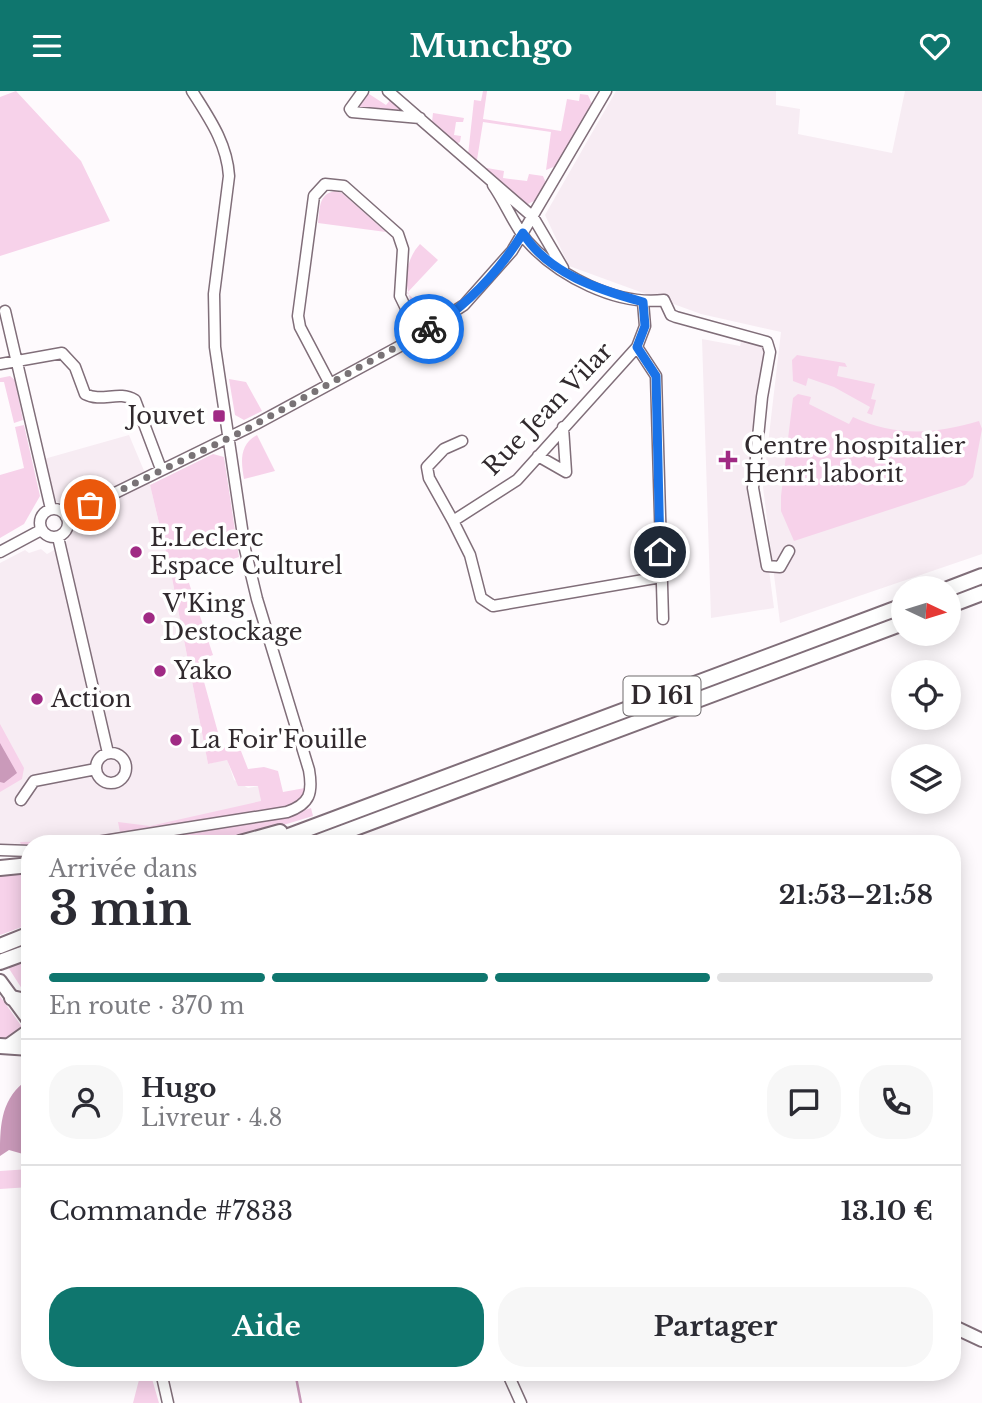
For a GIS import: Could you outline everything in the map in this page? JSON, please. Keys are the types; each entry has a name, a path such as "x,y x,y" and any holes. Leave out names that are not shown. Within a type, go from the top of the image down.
{"main road":[{"path":"961,584 982,576"},
{"path":"961,601 982,593"},
{"name":"D 161","path":"292,835 891,610"},
{"name":"D 161","path":"338,835 891,628"},
{"path":"267,835 298,826 319,825"},
{"path":"0,868 21,867"},
{"path":"0,946 21,938"},
{"path":"12,998 21,1000"},
{"path":"5,1046 21,1036"}],"street":[{"path":"362,91 350,109 352,112 420,118"},
{"path":"388,91 533,217 564,271"},
{"path":"66,517 330,384 419,335 464,305 495,272 523,233 606,91"},
{"path":"143,835 287,813 303,807 310,796 309,769 257,599 245,549 213,320 229,176 228,157 223,141 196,92"},
{"path":"330,384 300,327 298,316 314,196 325,184 344,186 402,241 400,296 419,335"},
{"path":"493,185 523,233 564,271 602,290 643,302 664,300 671,315 676,317 762,338 770,348 752,488 765,563 771,569 780,567 789,551"},
{"name":"Rue Jean Vilar","path":"453,521 511,484 637,347 645,326 643,302"},
{"path":"5,311 51,509"},
{"name":"Rue Jean Vilar","path":"637,347 656,376 663,619"},
{"path":"0,364 62,353 75,367 85,394 94,399 118,395 135,400 161,469"},
{"path":"538,456 566,471 564,427"},
{"name":"Rue Jean Vilar","path":"462,442 444,449 427,467 429,478 470,555 481,598 493,606 661,577"},
{"path":"51,509 60,510 66,517 67,529 58,537 48,537 41,530 40,517 51,509"},
{"path":"0,552 41,530"},
{"path":"58,537 108,753"},
{"path":"108,753 117,754 124,759 126,768 123,778 115,783 105,781 96,769 100,757 108,753"},
{"path":"20,800 34,781 96,769"},
{"path":"0,850 21,851"},
{"path":"0,981 21,1010"},
{"path":"961,1330 982,1339"},
{"path":"163,1381 168,1403"},
{"path":"511,1381 521,1403"}],"shaded area":[{"path":"16,91 81,161 110,221 0,256 0,97"},
{"path":"483,91 487,91 483,119 561,131 567,99 579,101 580,94 588,95 592,104 556,166 546,170 551,132 483,122 477,160 468,155 474,100 481,101"},
{"path":"616,91 776,91 776,105 800,109 798,134 892,153 905,91 982,91 982,554 918,576 891,576 891,585 780,623 763,487 781,332 701,314 569,266 545,215"},
{"path":"366,92 386,105 391,99 404,113 358,109 356,106"},
{"path":"433,113 464,118 463,122 456,122 454,135 461,136 460,142 456,144 432,122"},
{"path":"487,168 504,171 503,178 527,181 529,174 543,176 546,183 536,200 526,205 485,170"},
{"path":"335,191 342,193 386,232 318,223 325,195"},
{"path":"420,244 438,260 408,292 407,270"},
{"path":"409,295 433,316 428,320 418,316"},
{"name":"Centre hospitalier Henri laborit","path":"702,339 740,346 742,339 765,345 755,426 752,427 747,493 760,560 763,570 769,570 774,608 711,618"},
{"path":"797,355 845,363 847,367 839,366 837,376 875,384 871,399 876,400 872,415 867,413 870,407 834,387 808,378 806,386 793,381 792,360"},
{"path":"10,376 15,380 23,420 14,423 4,382 0,382 0,378"},
{"path":"229,379 246,382 262,411 244,420 235,415"},
{"path":"798,394 811,397 809,404 849,424 853,417 884,428 931,431 979,421 982,429 973,477 965,485 794,541 781,511 781,496 793,398"},
{"path":"24,425 40,496 24,524 0,538 0,475 24,468 15,427"},
{"path":"129,435 150,485 172,578 208,764 227,759 234,780 248,788 259,786 261,802 121,835 21,835 21,847 0,844 0,563 25,550 29,553 41,549 47,554 65,544 76,526 66,506 56,501 44,459"},
{"path":"257,435 275,471 244,479 244,449"},
{"path":"213,454 224,457 239,557 186,574 213,655 198,660 222,747 241,751 248,769 264,767 278,771 283,792 305,788 301,802 283,810 101,835 120,832 118,822 150,826 261,801 258,786 238,786 227,760 208,764 172,578 150,485"},
{"path":"0,724 24,768 22,779 0,792"},
{"path":"0,743 17,773 4,783 0,782"},
{"path":"311,808 313,816 246,835 171,835 273,820"},
{"path":"21,870 21,927 0,935 0,872"},
{"path":"21,962 21,987 8,967"},
{"path":"0,996 21,1025 21,1033 0,1043"},
{"path":"21,1085 21,1153 9,1150 0,1156 3,1117 15,1090"},
{"path":"21,1170 21,1188 0,1189 0,1171"},
{"path":"139,1381 153,1381 159,1403 133,1403"}],"waterway":[{"path":"297,1381 301,1403"}],"way so far":[{"path":"90,505 243,431 429,329"}],"place":[{"name":"Jouvet","path":"219,416"},
{"name":"Centre hospitalier Henri laborit","path":"728,460"},
{"name":"E.Leclerc Espace Culturel","path":"136,552"},
{"name":"V'King Destockage","path":"149,618"},
{"name":"Yako","path":"160,671"},
{"name":"Action","path":"37,699"},
{"name":"La Foir'Fouille","path":"176,740"}],"route":[{"path":"429,329 457,311 491,278 523,233 547,259 572,277 602,290 643,302 645,326 637,347 656,376 660,552"}]}
